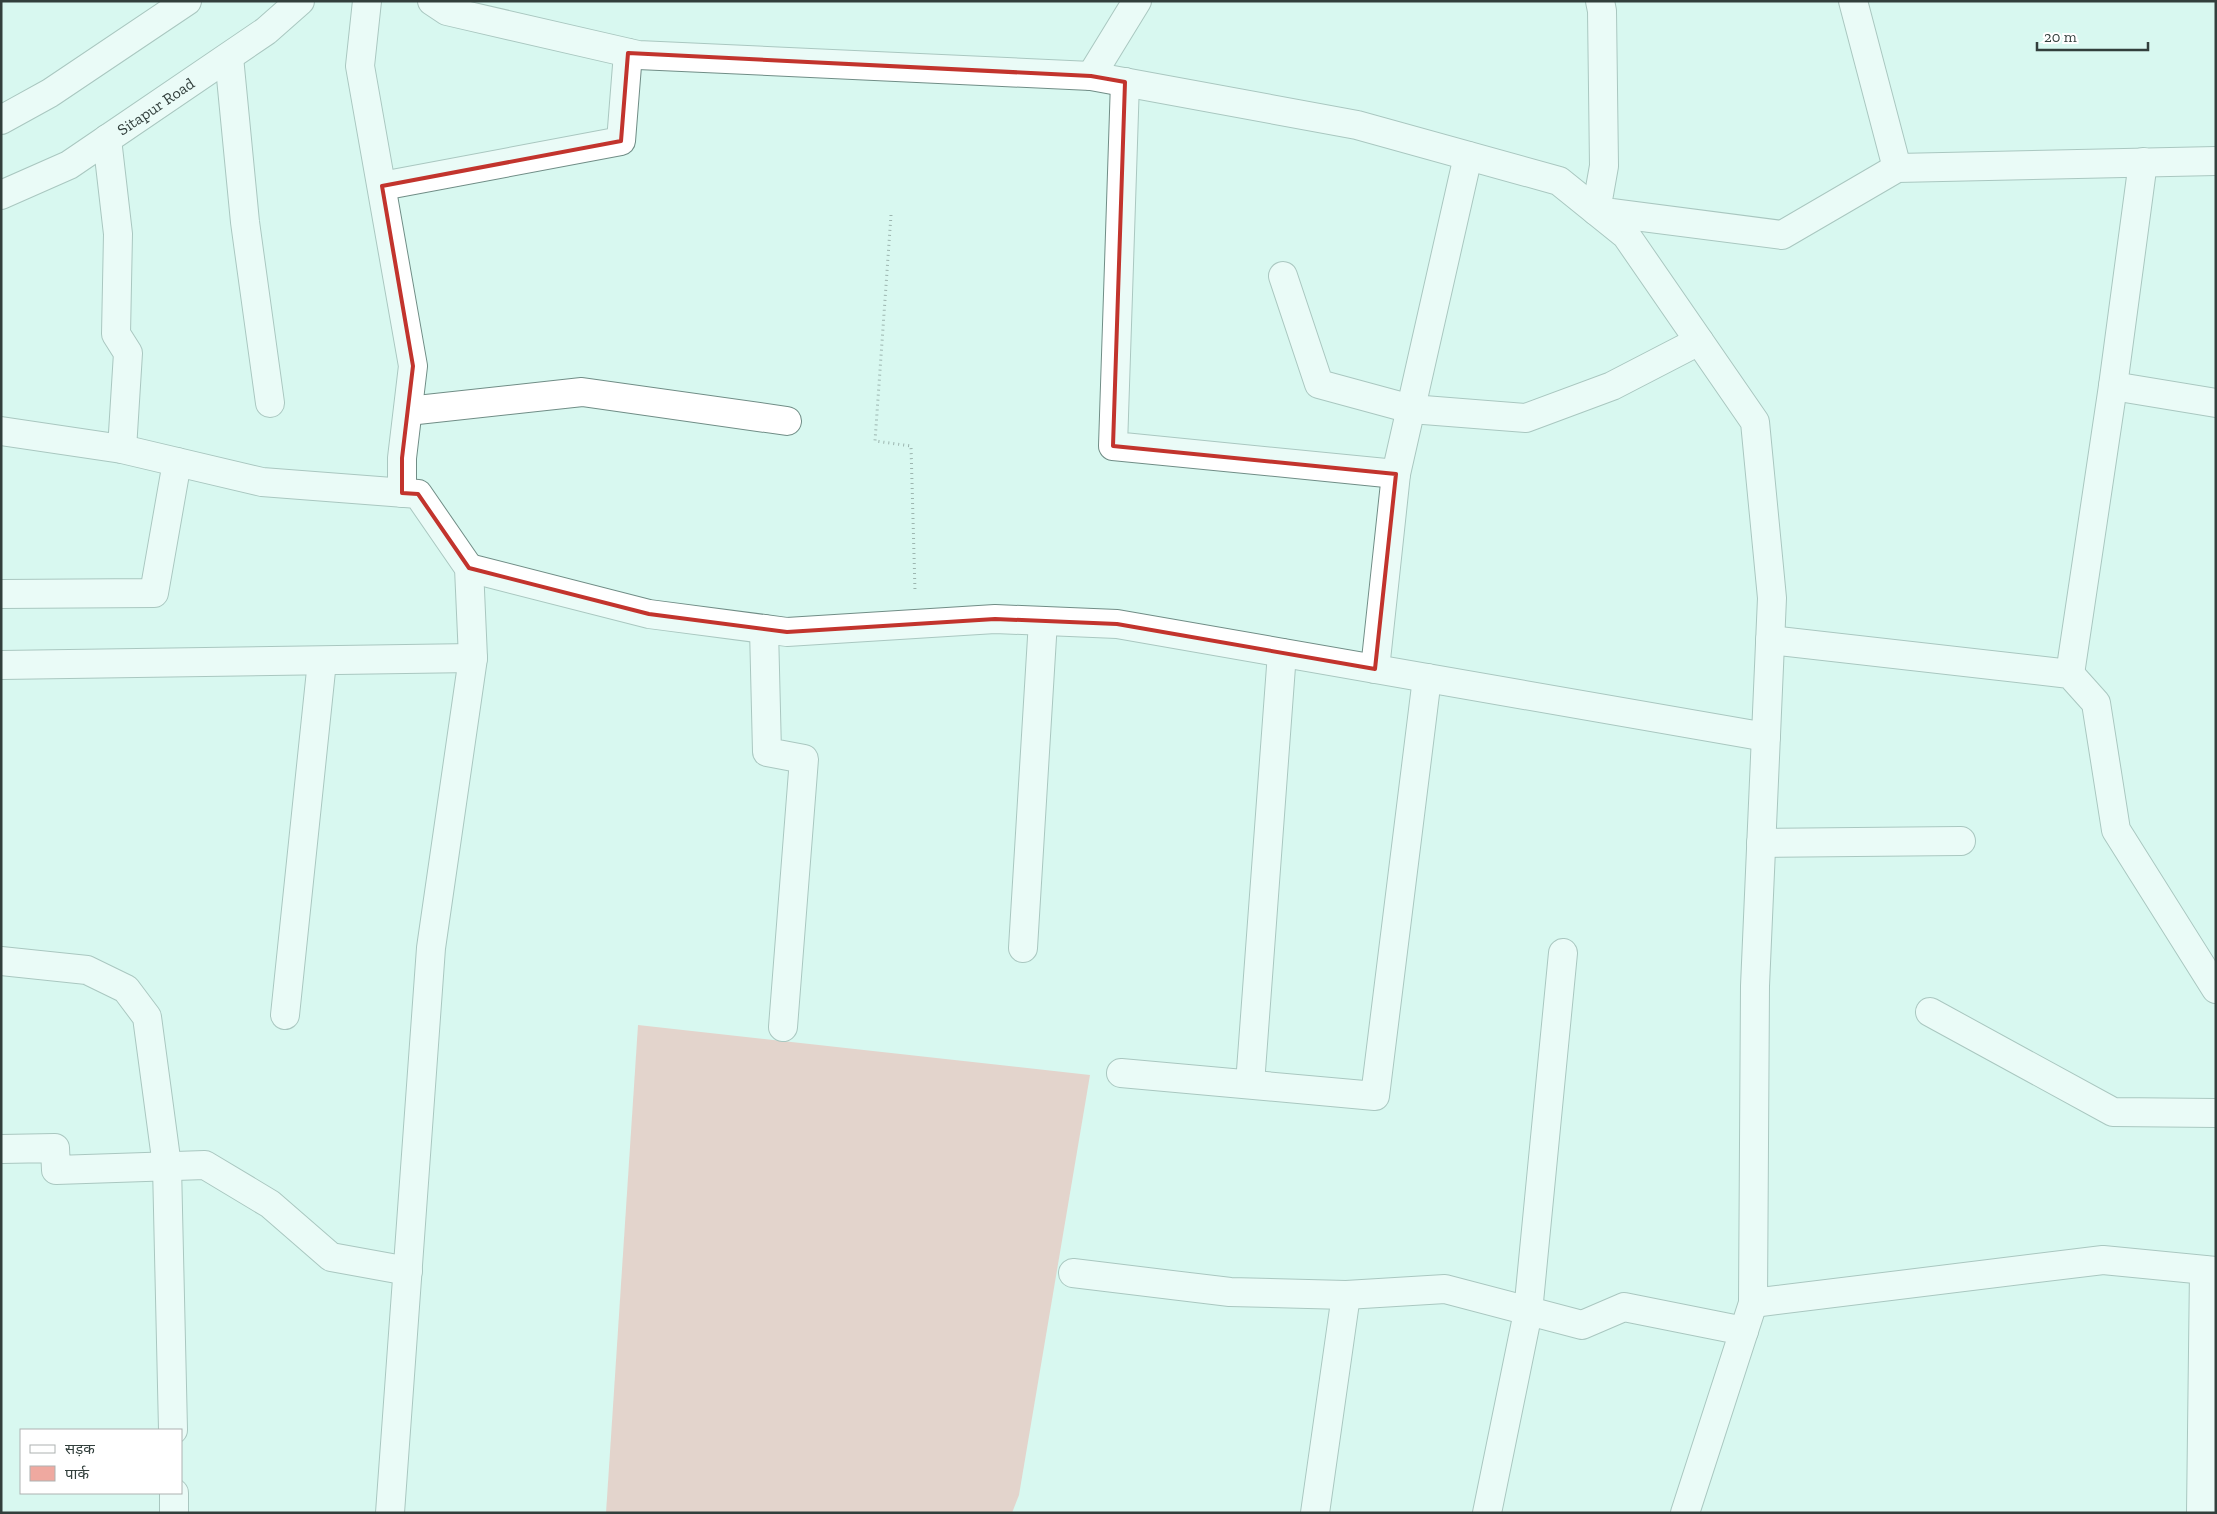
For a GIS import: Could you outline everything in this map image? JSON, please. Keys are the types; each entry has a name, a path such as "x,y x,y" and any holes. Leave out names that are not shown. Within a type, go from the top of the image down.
{"street":[{"path":"1,120 50,93 187,1"},
{"name":"Sitapur Road","path":"1,196 69,165 266,31 300,1"},
{"path":"368,1 360,66 413,366 402,458 402,493"},
{"path":"432,1 448,11 638,55 1091,76 1357,125 1559,181 1626,235 1755,422 1772,598 1755,986 1753,1303 1685,1513"},
{"path":"1091,76 1137,1"},
{"path":"1596,211 1604,166 1602,11 1600,1"},
{"path":"1853,1 1896,168"},
{"path":"382,186 620,140 628,52"},
{"path":"229,57 245,222 270,403"},
{"path":"1125,82 1113,446 1396,474"},
{"path":"107,139 118,234 116,334 128,353 122,449"},
{"path":"1376,669 1396,474 1468,156"},
{"path":"1596,211 1782,235 1896,168 2216,161"},
{"path":"2070,674 2113,386 2143,162"},
{"path":"1283,276 1319,384 1411,409 1526,418 1612,386 1699,341"},
{"path":"2113,386 2216,403"},
{"path":"408,411 582,392 787,421"},
{"path":"1,431 122,449 262,482 418,494 469,568 473,658 431,948 390,1513"},
{"path":"1,594 154,593 178,462"},
{"path":"469,568 649,614 787,632 995,619 1117,624 1766,736"},
{"path":"1024,948 1043,621"},
{"path":"764,628 767,752 804,759 783,1027"},
{"path":"1770,640 2070,674 2096,703 2116,830 2216,989"},
{"path":"1250,1084 1282,653"},
{"path":"1,665 473,658"},
{"path":"285,1015 322,661"},
{"path":"1121,1073 1375,1096 1427,678"},
{"path":"1761,843 1961,841"},
{"path":"1487,1513 1528,1312 1563,953"},
{"path":"1,961 87,970 126,989 146,1017 167,1166 173,1429"},
{"path":"1930,1012 2112,1112 2216,1113"},
{"path":"1,1149 55,1148 56,1170 206,1165 270,1204 332,1257 408,1271"},
{"path":"1753,1303 2103,1260 2210,1270 2201,1513"},
{"path":"1073,1273 1230,1292 1346,1295 1445,1289 1582,1326 1624,1307 1744,1331"},
{"path":"1315,1513 1346,1295"},
{"path":"174,1494 174,1513"}],"path":[{"path":"891,215 875,441 911,446 916,624"}],"highlighted area":[{"path":"628,53 1091,76 1125,82 1113,446 1396,474 1375,669 1117,624 995,619 787,632 649,614 469,568 418,494 402,493 402,458 413,366 382,186 621,141"}],"green space":[{"path":"638,1025 1090,1075 1019,1495 1012,1513 606,1513"}]}
